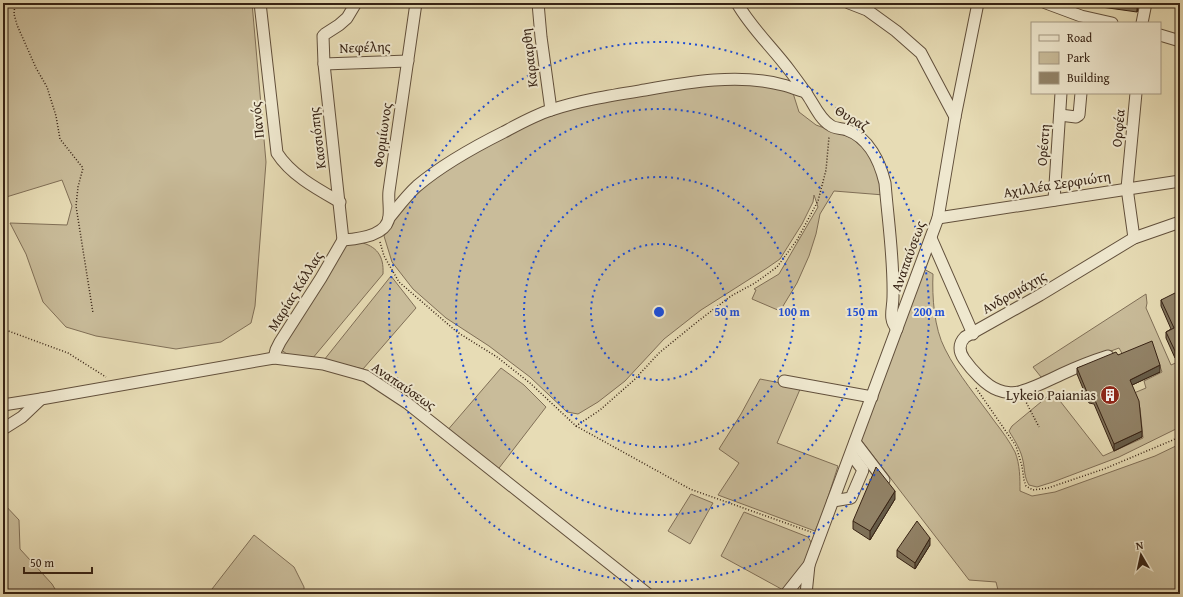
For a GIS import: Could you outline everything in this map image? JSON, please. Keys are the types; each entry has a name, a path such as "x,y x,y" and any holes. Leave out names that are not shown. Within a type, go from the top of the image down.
{"street":[{"name":"Πανός","path":"260,3 277,153 294,173 340,202"},
{"name":"Κασσιόπης","path":"343,240 322,40 325,34 347,18 356,3"},
{"name":"Φορμίωνος","path":"390,218 389,191 416,3"},
{"name":"Καρααρθη","path":"538,3 541,38 551,110"},
{"name":"Θυραζ","path":"737,3 756,30 806,92 830,126 848,130 859,138 868,146 882,169 885,183 893,280 894,299 891,318 892,323 897,329"},
{"path":"849,3 867,10 896,31 921,53 955,117"},
{"name":"Αναπαύσεως","path":"786,594 809,565 938,218 955,117 978,3"},
{"path":"1046,3 1082,16 1108,22"},
{"path":"1142,22 1146,3"},
{"path":"1161,35 1180,41"},
{"name":"Νεφέλης","path":"324,64 408,61"},
{"path":"343,240 366,237 377,233 405,198 417,186 448,164 537,115 551,110 626,93 708,81 745,79 782,84 806,92"},
{"name":"Ορέστη","path":"1054,200 1061,94"},
{"name":"Ορέστη","path":"1060,115 1076,117 1079,115 1081,94"},
{"name":"Ορφέα","path":"1134,238 1127,188 1136,94"},
{"name":"Αχιλλέα Σερφιώτη","path":"938,218 1180,181"},
{"name":"Ανδρομάχης","path":"1112,354 1071,369 1021,392 1010,393 997,390 989,386 966,362 960,352 961,341 1134,238 1180,222"},
{"path":"931,238 973,334"},
{"name":"Μαρίας Κάλλας","path":"274,358 280,342 343,240"},
{"name":"Αναπαύσεως","path":"3,404 41,399 274,358 322,364 366,376 407,403 648,594"},
{"path":"784,381 872,397"},
{"path":"3,429 22,417 41,399"},
{"path":"856,442 892,491"},
{"path":"833,500 852,498 863,470 851,454"},
{"path":"806,594 809,565"}],"path":[{"path":"15,3 14,14 17,25 36,68 47,87 56,116 60,139 83,168 78,187 76,206 93,313"},
{"path":"576,426 600,410 634,380 659,353 697,322 732,296 755,283 777,267 798,240 818,201 826,170 830,126"},
{"path":"377,233 384,256 399,282 457,332 497,356 530,383 576,426 690,489 820,535"},
{"path":"3,329 68,353 119,385"},
{"path":"976,388 1016,446 1026,486 1033,490 1048,488 1104,469 1180,437"},
{"path":"1021,392 1038,427"}],"green space":[{"path":"3,3 252,3 266,162 255,306 251,323 221,342 176,349 96,336 66,327 43,302 26,254 10,223 67,225 72,206 62,180 3,198 3,130 7,129 3,121"},
{"path":"745,82 792,90 799,112 816,125 852,138 872,156 884,195 834,191 820,214 809,256 797,283 780,311 752,299 756,290 754,289 779,274 818,207 814,195 813,202 802,224 780,259 701,310 664,339 625,381 598,402 578,414 567,412 530,377 489,346 446,318 413,289 392,262 384,236 418,189 466,158 538,118 580,106 690,86"},
{"path":"359,242 375,249 381,257 383,274 312,359 287,354 280,349 342,249 348,243"},
{"path":"924,269 933,274 934,312 941,341 968,386 1011,444 1019,466 1020,491 1032,496 1055,492 1155,456 1180,444 1180,594 999,594 996,582 969,580 861,440"},
{"path":"391,276 416,308 363,369 324,360"},
{"path":"1146,294 1146,308 1171,365 1180,361 1180,427 1119,457 1037,487 1029,485 1025,476 1021,453 1009,431 1012,426 1053,392 1103,456 1143,438 1140,408 1134,393 1146,388 1144,381 1162,372 1153,346 1124,357 1119,348 1041,377 1033,367"},
{"path":"501,368 524,385 546,407 496,472 446,432"},
{"path":"760,379 801,387 777,443 838,466 823,513 815,531 718,495 739,463 719,449 741,414"},
{"path":"691,494 713,503 690,544 668,531"},
{"path":"3,503 19,520 20,549 52,584 58,594 3,594"},
{"path":"744,512 808,537 811,542 807,561 785,591 721,556"},
{"path":"254,535 294,567 304,587 304,594 213,594 212,589"}],"building":[{"path":"1121,3 1138,3 1137,5"},
{"path":"1175,293 1178,300 1180,299 1180,349 1175,351 1166,332 1174,328 1161,300"},
{"name":"Lykeio Paianias","path":"1152,341 1160,365 1130,380 1139,401 1142,431 1114,444 1094,398 1089,397 1077,368 1116,352 1118,355"},
{"path":"876,467 895,491 870,531 853,521"},
{"path":"917,521 930,538 915,563 897,550"}],"place":[{"name":"Lykeio Paianias","path":"1110,395"}]}
